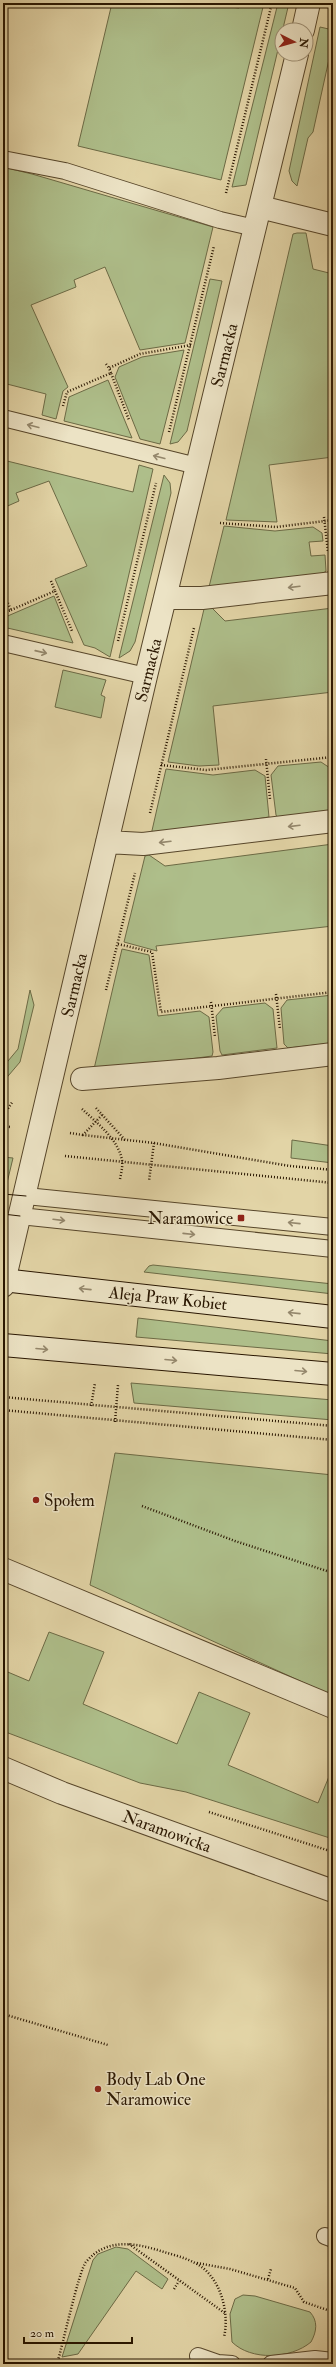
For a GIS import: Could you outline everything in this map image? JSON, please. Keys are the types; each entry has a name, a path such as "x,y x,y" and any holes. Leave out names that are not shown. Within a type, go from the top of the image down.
{"street":[{"path":"305,22 309,3"},
{"name":"Sarmacka","path":"4,1282 146,676 295,62"},
{"path":"260,207 333,225"},
{"path":"165,598 202,598 332,583"},
{"path":"107,842 142,844 333,821"},
{"path":"82,1079 218,1068 333,1054"},
{"name":"Aleja Praw Kobiet","path":"4,1282 333,1317"},
{"path":"3,1345 333,1374"},
{"path":"3,1569 333,1707"},
{"name":"Naramowicka","path":"3,1768 62,1793 333,1891"}],"lane":[{"path":"3,159 65,171 220,220 255,228"},
{"path":"3,418 197,466"},
{"path":"3,643 146,676"},
{"path":"23,1206 333,1227"},
{"path":"23,1206 333,1249"},
{"path":"198,2356 225,2363"},
{"path":"271,2364 309,2359 333,2361"}],"path":[{"path":"226,194 272,3"},
{"path":"168,436 214,244"},
{"path":"109,368 140,354 191,345"},
{"path":"106,364 109,368 130,423"},
{"path":"62,413 66,392 111,373"},
{"path":"118,642 157,478"},
{"path":"324,517 332,583"},
{"path":"220,523 276,527 333,520"},
{"path":"51,581 75,637"},
{"path":"3,614 55,591"},
{"path":"3,592 11,610"},
{"path":"148,819 195,625"},
{"path":"332,752 333,763"},
{"path":"161,764 206,770 333,757"},
{"path":"266,759 274,828"},
{"path":"104,996 136,870"},
{"path":"118,944 152,952 161,1012 333,992"},
{"path":"276,994 283,1060"},
{"path":"211,1002 218,1068"},
{"path":"54,1071 78,1105 112,1139 122,1162"},
{"path":"82,1079 87,1098 125,1140"},
{"path":"83,1135 102,1115"},
{"path":"70,1133 154,1143 290,1166 333,1170"},
{"path":"148,1188 154,1143"},
{"path":"74,1158 151,1164 333,1183"},
{"path":"91,1406 96,1377"},
{"path":"114,1422 118,1379"},
{"path":"3,1397 91,1406 333,1426"},
{"path":"3,1410 114,1422 333,1440"},
{"path":"142,1506 234,1541 333,1573"},
{"path":"202,1809 333,1852"},
{"path":"3,2014 108,2045"},
{"path":"129,2244 226,2314"},
{"path":"57,2364 85,2264 100,2248 129,2244 148,2247 196,2263 230,2269 268,2279 295,2288 304,2302 333,2312"},
{"path":"196,2263 216,2283 226,2308 225,2363"},
{"path":"268,2279 271,2269"},
{"path":"174,2289 179,2281"}],"green space":[{"path":"112,3 198,3 239,8 241,3 264,3 221,180 78,146"},
{"path":"278,3 289,3 285,22 274,22 275,62 246,185 232,187"},
{"path":"320,27 333,30 333,41 313,132 308,138 297,186 292,181 289,171 312,62 314,62 314,55"},
{"path":"3,167 32,174 213,227 185,343 140,350 105,267 74,280 76,287 31,305 68,387 63,391 56,419 42,415 46,394 3,383"},
{"path":"306,233 313,269 333,274 333,457 269,465 277,522 226,520 293,234"},
{"path":"210,279 222,281 187,431 178,442 170,444"},
{"path":"184,350 160,444 140,439 115,377 119,367 142,357"},
{"path":"108,380 132,438 64,421 69,397"},
{"path":"3,460 133,492 139,465 153,469 110,657 95,648 84,645 55,579 87,566 49,481 16,493 19,501 3,508"},
{"path":"164,475 170,483 171,493 135,642 130,651 119,658"},
{"path":"224,526 275,531 313,527 322,533 323,541 309,542 311,556 325,555 326,571 322,574 209,587"},
{"path":"333,527 333,565 328,533"},
{"path":"54,596 73,643 3,627 3,618"},
{"path":"212,608 225,621 333,608 333,692 213,706 219,765 199,766 168,762 204,609"},
{"path":"63,670 106,680 101,695 105,697 101,718 55,707"},
{"path":"321,762 330,768 333,811 278,818 276,815 271,775 278,766"},
{"path":"166,769 213,775 255,770 265,776 269,817 151,835"},
{"path":"333,844 333,926 156,946 157,951 124,942 145,856 149,855 165,866"},
{"path":"122,949 149,955 158,1016 200,1011 209,1017 213,1052 212,1056 107,1070 94,1069"},
{"path":"30,990 34,1005 20,1062 3,1082 3,1067 18,1049"},
{"path":"333,995 333,1043 288,1048 284,1044 281,1008 287,1000"},
{"path":"265,1003 273,1009 277,1048 222,1055 220,1051 216,1016 223,1008"},
{"path":"292,1140 333,1146 333,1163 291,1158"},
{"path":"3,1157 13,1158 6,1187 3,1186"},
{"path":"153,1265 333,1284 333,1294 144,1272 149,1266"},
{"path":"138,1318 333,1341 333,1354 136,1337"},
{"path":"131,1383 333,1400 333,1420 134,1403"},
{"path":"115,1453 333,1475 333,1696 90,1585"},
{"path":"49,1632 104,1652 83,1704 177,1744 199,1692 250,1713 228,1765 318,1803 333,1767 333,1839 186,1792 140,1783 3,1731 3,1670 29,1681"},
{"path":"116,2247 128,2249 168,2279 162,2289 136,2271 78,2354 62,2357 93,2260 98,2254"},
{"path":"243,2295 255,2296 310,2312 313,2315 316,2326 311,2342 303,2348 293,2352 271,2356 260,2355 240,2348 232,2342 230,2314 235,2299"}],"tram line":[{"path":"3,1194 26,1196"},
{"path":"3,1214 20,1216"}],"place":[{"name":"Naramowice","path":"241,1218"},
{"name":"Społem","path":"36,1500"},
{"name":"Body Lab One Naramowice","path":"98,2089"}]}
